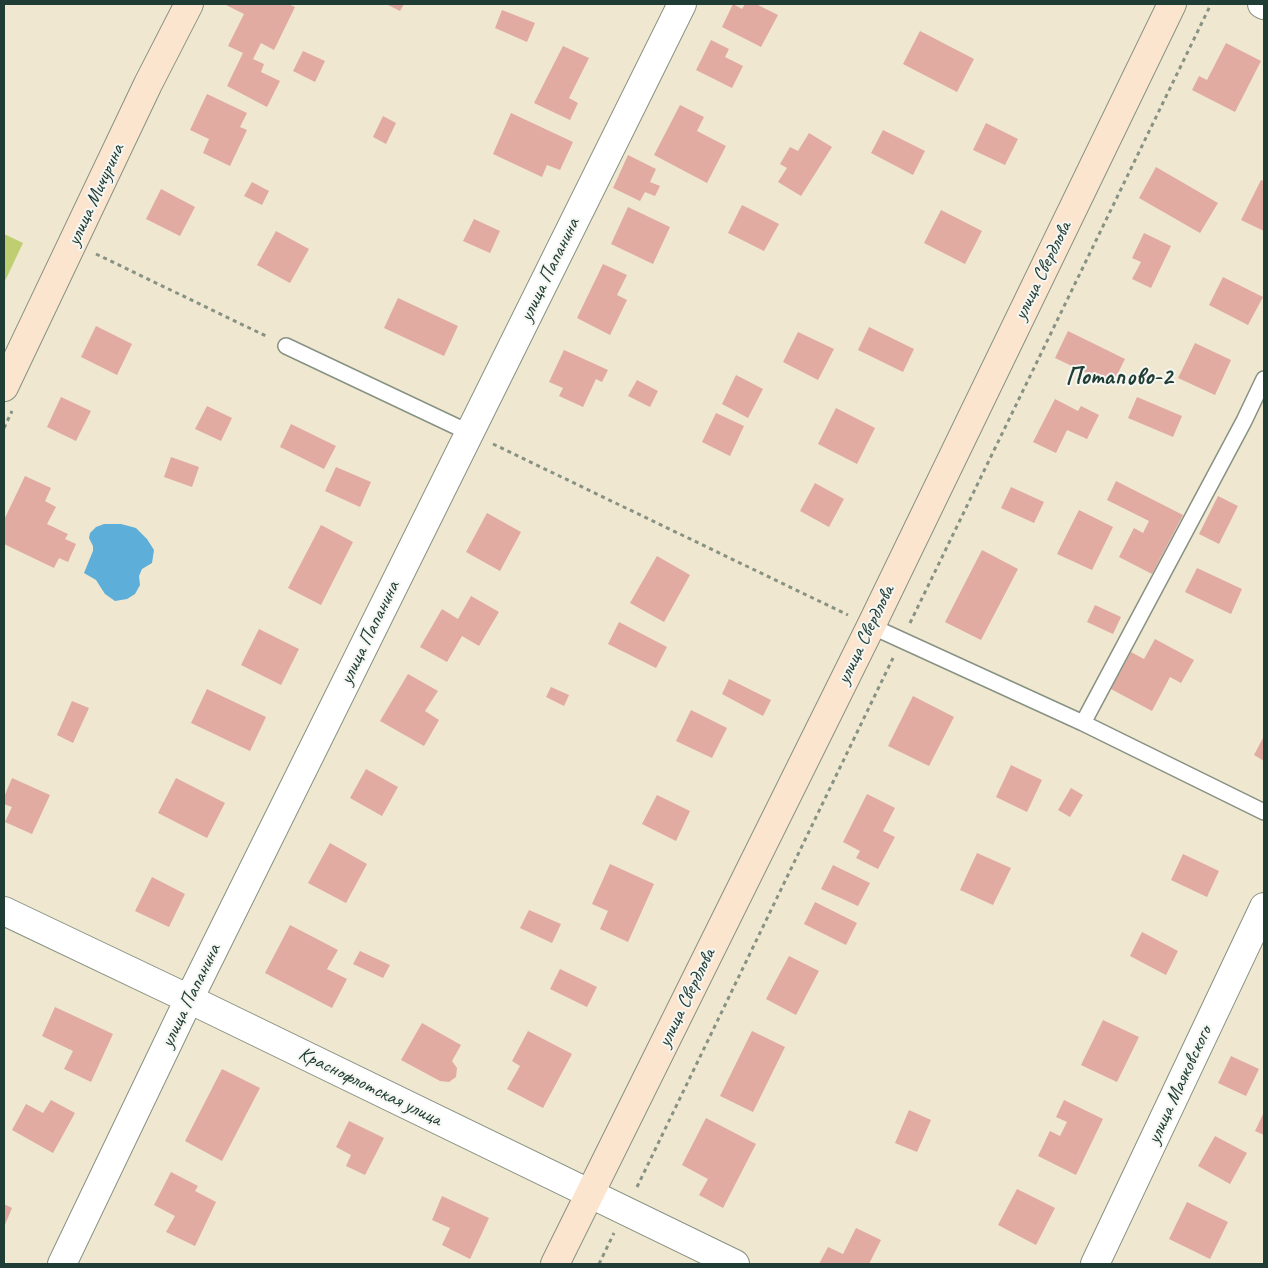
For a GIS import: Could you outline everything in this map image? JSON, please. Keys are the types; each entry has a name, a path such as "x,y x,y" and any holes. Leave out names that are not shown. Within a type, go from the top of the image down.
{"street":[{"name":"улица Мичурина","path":"4,387 148,84 189,4"},
{"name":"улица Папанина","path":"62,1264 189,999 682,4"},
{"name":"улица Свердлова","path":"555,1264 871,626 1172,4"},
{"name":"улица Маяковского","path":"1096,1264 1264,907"},
{"name":"Краснофлотская улица","path":"4,911 735,1264"}],"lane":[{"path":"286,346 470,433"},
{"path":"1082,723 1244,421 1264,379"},
{"path":"871,626 1082,723 1264,812"}],"path":[{"path":"73,242 286,346"},
{"path":"470,433 871,626"}],"green space":[{"path":"4,234 23,243 4,283"}],"water":[{"path":"104,524 121,524 136,528 147,539 154,550 152,563 142,569 139,576 140,585 135,594 127,599 115,601 105,594 96,580 84,573 93,551 89,538 90,533 96,527"}],"building":[{"path":"224,4 288,4 295,7 274,50 261,43 253,59 264,64 261,72 280,81 267,107 227,86 243,53 228,46 244,14"},
{"path":"386,4 404,4 400,11"},
{"path":"733,4 742,9 745,4 756,4 778,15 761,47 722,27"},
{"path":"502,10 535,23 527,42 495,28"},
{"path":"920,31 974,59 957,92 903,64"},
{"path":"711,40 729,49 725,57 743,66 732,88 696,70"},
{"path":"1226,43 1261,61 1235,112 1192,90 1199,76 1207,80"},
{"path":"563,46 589,58 569,98 578,103 570,120 534,103"},
{"path":"303,51 325,61 315,82 293,71"},
{"path":"207,94 247,113 240,127 247,130 230,166 203,153 209,139 190,130"},
{"path":"680,105 704,117 697,131 726,146 707,183 654,155"},
{"path":"511,113 573,142 560,170 547,165 542,177 493,154"},
{"path":"383,116 396,123 386,144 373,137"},
{"path":"986,123 1018,139 1005,165 973,150"},
{"path":"883,130 925,151 913,175 871,153"},
{"path":"809,133 832,147 801,196 778,182 787,168 780,164 790,147 798,151"},
{"path":"628,155 656,169 650,182 660,186 655,196 645,192 640,201 613,188"},
{"path":"1156,167 1218,203 1200,233 1139,198"},
{"path":"1261,180 1264,181 1264,231 1241,220"},
{"path":"252,182 269,191 262,205 244,196"},
{"path":"161,189 195,207 180,236 146,219"},
{"path":"742,205 779,224 764,251 728,233"},
{"path":"628,207 670,227 653,264 611,244"},
{"path":"941,210 982,231 965,264 924,243"},
{"path":"474,219 500,231 490,253 463,241"},
{"path":"276,231 309,249 290,283 257,265"},
{"path":"1144,233 1171,246 1151,288 1132,279 1141,262 1132,258"},
{"path":"603,264 627,275 617,295 627,300 610,335 577,318"},
{"path":"1223,277 1263,297 1248,325 1209,305"},
{"path":"398,298 458,326 444,356 384,328"},
{"path":"96,326 132,344 117,375 81,357"},
{"path":"869,327 914,349 903,372 858,350"},
{"path":"1068,331 1125,359 1112,385 1055,358"},
{"path":"798,332 834,349 818,380 783,362"},
{"path":"1195,343 1231,360 1215,395 1178,378"},
{"path":"564,350 608,370 602,382 596,379 583,407 559,396 563,388 549,382"},
{"path":"736,375 763,389 748,418 722,404"},
{"path":"637,380 658,391 650,407 628,396"},
{"path":"61,397 91,411 76,441 47,427"},
{"path":"1137,397 1182,416 1173,437 1128,418"},
{"path":"1055,399 1078,411 1081,406 1099,415 1087,439 1067,430 1056,453 1033,442"},
{"path":"207,406 232,418 221,441 195,429"},
{"path":"836,408 875,428 857,464 818,444"},
{"path":"716,413 744,426 730,456 702,442"},
{"path":"291,424 336,446 324,469 280,447"},
{"path":"171,457 199,467 192,487 164,477"},
{"path":"336,467 371,482 360,507 325,491"},
{"path":"25,476 51,488 45,501 56,507 47,524 68,534 65,539 76,544 68,562 59,558 54,568 4,544 4,520"},
{"path":"1116,481 1183,515 1152,574 1119,557 1134,528 1143,533 1149,521 1107,500"},
{"path":"815,483 844,499 829,527 800,511"},
{"path":"1011,487 1044,502 1034,523 1001,508"},
{"path":"1218,496 1238,506 1219,544 1199,534"},
{"path":"1079,510 1113,527 1092,570 1057,554"},
{"path":"487,513 521,532 500,571 466,552"},
{"path":"321,525 353,542 321,605 288,588"},
{"path":"982,550 1018,569 981,640 945,622"},
{"path":"657,556 690,575 664,622 630,603"},
{"path":"1197,568 1242,589 1231,614 1185,592"},
{"path":"471,596 499,612 479,646 462,636 447,662 420,647 442,609 458,619"},
{"path":"1095,605 1121,617 1113,634 1087,622"},
{"path":"619,622 667,647 656,668 608,644"},
{"path":"259,629 299,649 281,685 241,665"},
{"path":"1155,639 1194,660 1181,683 1170,677 1152,711 1111,689 1131,652 1144,659"},
{"path":"408,674 438,691 425,711 439,720 424,746 380,721"},
{"path":"729,679 771,700 763,716 722,694"},
{"path":"551,687 569,695 564,706 546,697"},
{"path":"207,689 266,717 250,751 191,723"},
{"path":"913,696 954,717 929,766 888,746"},
{"path":"72,701 89,708 73,743 57,735"},
{"path":"691,710 727,728 712,758 676,741"},
{"path":"1264,736 1264,761 1254,755"},
{"path":"1011,765 1042,780 1027,812 996,797"},
{"path":"366,769 398,787 382,816 350,798"},
{"path":"12,778 50,795 32,834 5,822 12,807 4,804 4,797"},
{"path":"176,778 225,803 207,838 158,813"},
{"path":"1071,788 1083,795 1070,817 1058,810"},
{"path":"867,794 895,808 883,831 895,837 878,869 856,858 860,851 843,842"},
{"path":"657,795 690,811 676,841 642,824"},
{"path":"330,843 367,864 346,903 308,883"},
{"path":"977,853 1011,868 993,905 960,890"},
{"path":"1183,854 1219,871 1207,897 1171,880"},
{"path":"610,864 654,884 628,942 600,929 608,911 592,904"},
{"path":"833,865 870,883 858,906 821,889"},
{"path":"152,877 185,894 169,927 135,911"},
{"path":"815,902 857,923 846,945 804,924"},
{"path":"529,910 561,924 552,943 520,928"},
{"path":"290,925 338,950 327,969 347,979 332,1008 265,973"},
{"path":"1142,932 1178,951 1166,975 1130,956"},
{"path":"360,951 390,965 383,978 353,964"},
{"path":"789,956 819,971 796,1015 766,999"},
{"path":"560,969 597,987 587,1007 550,989"},
{"path":"55,1007 113,1034 91,1082 64,1069 73,1051 42,1036"},
{"path":"1103,1020 1139,1037 1117,1082 1081,1065"},
{"path":"422,1023 461,1045 452,1061 457,1068 456,1077 449,1082 440,1081 401,1060"},
{"path":"528,1031 572,1054 543,1108 507,1089 520,1066 512,1061"},
{"path":"752,1031 785,1047 753,1112 720,1096"},
{"path":"1231,1056 1259,1069 1246,1096 1218,1083"},
{"path":"222,1069 260,1088 222,1161 185,1141"},
{"path":"51,1100 75,1113 53,1153 12,1130 26,1104 43,1113"},
{"path":"1064,1100 1103,1119 1076,1175 1038,1156 1050,1131 1060,1136 1067,1122 1056,1117"},
{"path":"909,1110 931,1120 917,1152 895,1143"},
{"path":"1264,1112 1264,1135 1255,1131"},
{"path":"706,1118 756,1144 723,1208 699,1195 708,1179 682,1165"},
{"path":"349,1121 384,1138 365,1175 346,1166 351,1155 336,1147"},
{"path":"1215,1136 1247,1153 1230,1184 1198,1166"},
{"path":"171,1172 198,1186 195,1191 216,1202 195,1246 166,1232 175,1216 154,1205"},
{"path":"1017,1189 1055,1208 1036,1245 998,1225"},
{"path":"442,1196 489,1218 470,1259 442,1245 450,1228 432,1220"},
{"path":"1187,1202 1228,1222 1210,1259 1169,1239"},
{"path":"4,1204 12,1208 4,1227"},
{"path":"856,1228 881,1240 869,1264 819,1264 828,1247 843,1254"}],"district":[{"name":"Потапово-2","path":"1119,377"}]}
